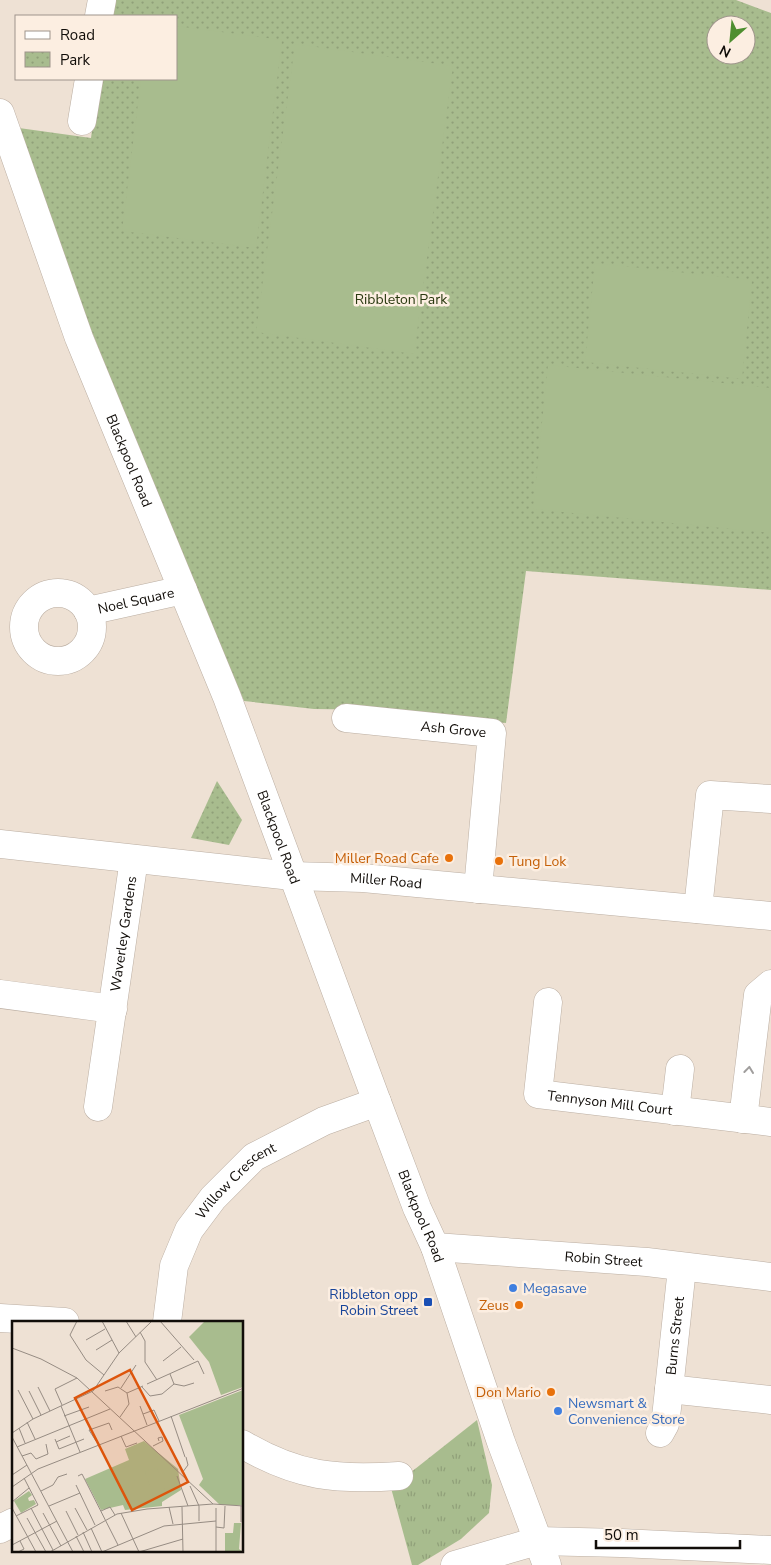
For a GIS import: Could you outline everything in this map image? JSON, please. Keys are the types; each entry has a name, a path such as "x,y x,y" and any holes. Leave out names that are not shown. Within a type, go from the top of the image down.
{"main road":[{"path":"100,15 102,0"},
{"path":"82,121 89,80"},
{"name":"Blackpool Road","path":"2,125 79,338 227,697 417,1208 435,1247 542,1553"},
{"name":"Noel Square","path":"88,611 183,590"},
{"name":"Ash Grove","path":"346,718 492,733 478,889"},
{"path":"698,909 710,794 771,799"},
{"name":"Miller Road","path":"0,844 292,876 362,878 771,916"},
{"name":"Waverley Gardens","path":"98,1107 134,859"},
{"path":"743,1119 758,995 771,984"},
{"name":"Waverley Gardens","path":"0,994 113,1008"},
{"name":"Tennyson Mill Court","path":"548,1002 538,1094 771,1122"},
{"path":"674,1111 680,1069"},
{"name":"Willow Crescent","path":"167,1321 174,1266 189,1230 213,1198 254,1157 324,1121 377,1102"},
{"name":"Robin Street","path":"435,1247 638,1261 682,1268 771,1277"},
{"name":"Burns Street","path":"660,1433 664,1424 669,1389 682,1268"},
{"path":"0,1318 49,1321"},
{"path":"669,1389 771,1400"},
{"path":"244,1445 295,1470 326,1476 399,1476"},
{"path":"0,1529 12,1523"},
{"path":"455,1565 622,1543 771,1550"}],"green space":[{"name":"Ribbleton Park","path":"109,0 736,0 771,13 771,590 526,571 506,723 388,710 314,709 244,701 171,531 38,196 19,128 91,138 99,80 178,80 178,15 107,15"},
{"path":"178,26 282,40 256,248 122,231 141,80 178,80"},
{"path":"295,44 453,66 414,354 256,332"},
{"path":"595,263 752,280 742,379 585,362"},
{"path":"548,365 771,388 771,533 533,509"},
{"path":"217,781 242,820 229,845 191,838"},
{"path":"477,1420 492,1485 489,1513 461,1539 418,1565 412,1565 391,1488"}],"place":[{"name":"Miller Road Cafe","path":"449,858"},
{"name":"Tung Lok","path":"499,861"},
{"name":"Megasave","path":"513,1288"},
{"name":"Ribbleton opp Robin Street","path":"428,1302"},
{"name":"Zeus","path":"519,1305"},
{"name":"Don Mario","path":"551,1392"},
{"name":"Newsmart & Convenience Store","path":"558,1411"}]}
